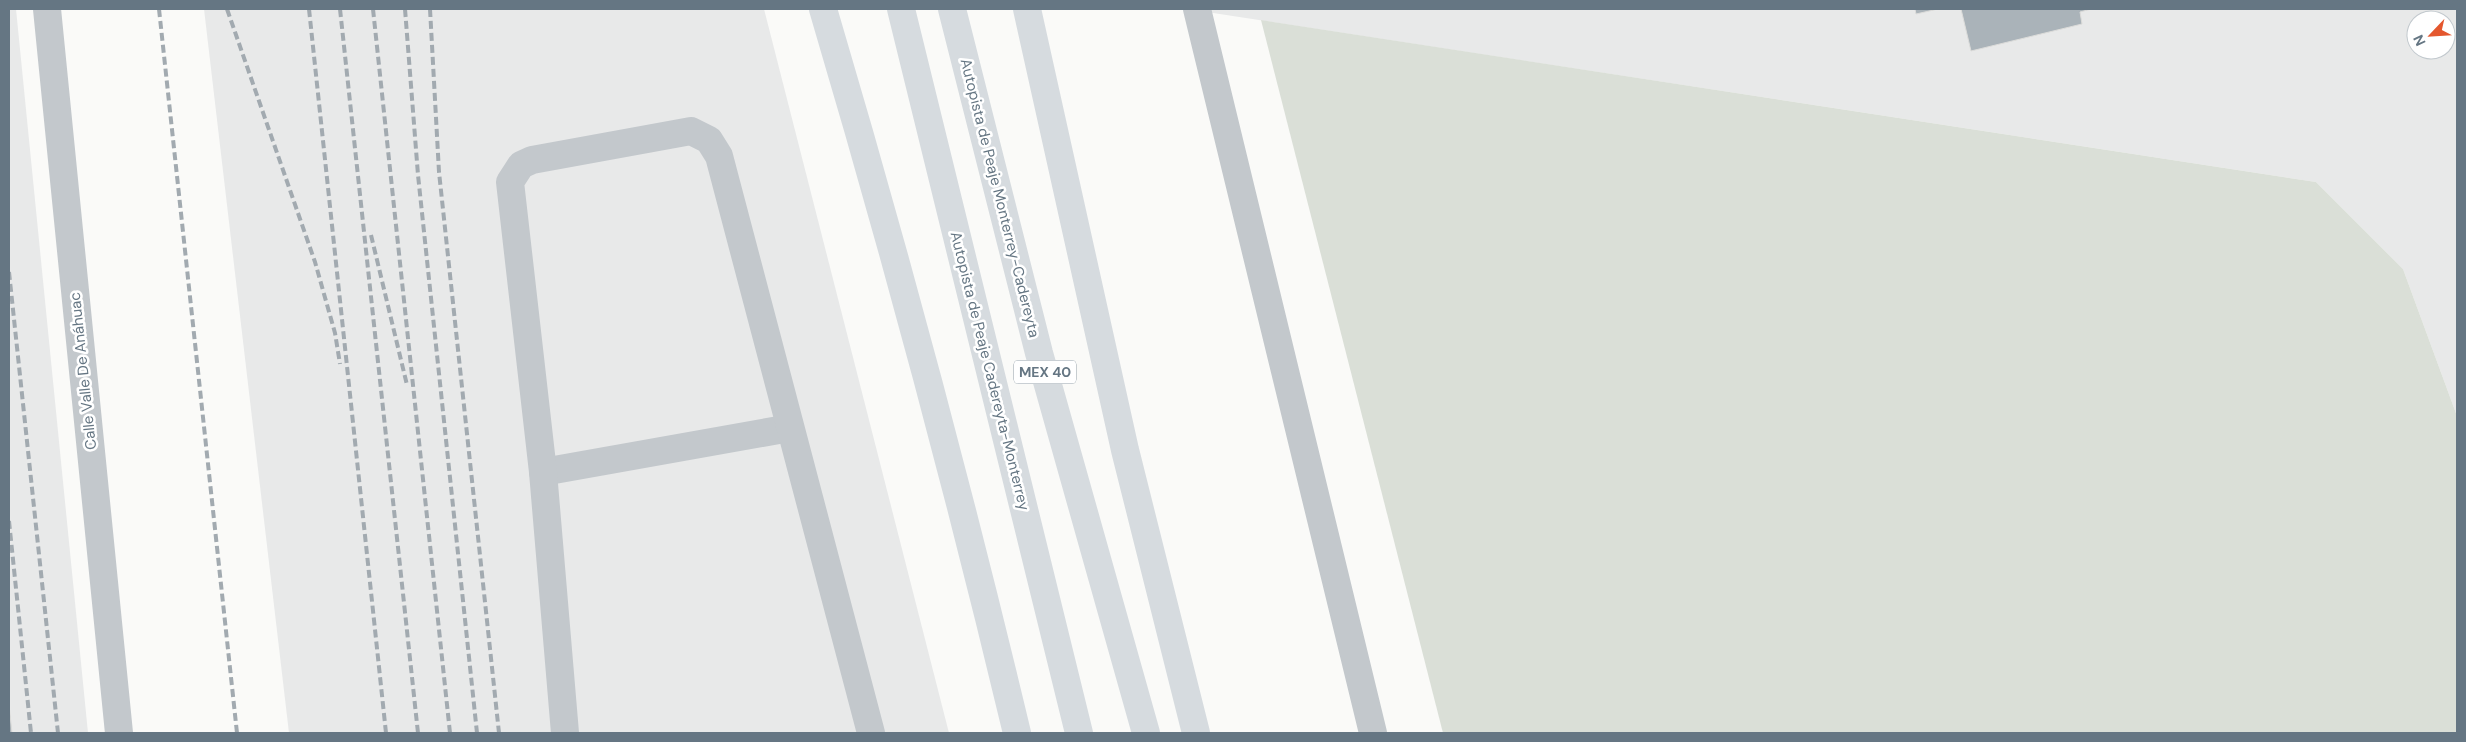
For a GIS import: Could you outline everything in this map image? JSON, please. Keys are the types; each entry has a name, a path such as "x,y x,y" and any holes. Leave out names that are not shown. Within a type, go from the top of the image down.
{"highway":[{"path":"823,9 871,170 919,346 1017,733"},
{"name":"Autopista de Peaje Cadereyta-Monterrey","path":"901,9 1079,733"},
{"name":"Autopista de Peaje Monterrey-Cadereyta","path":"952,9 1040,353 1146,733"},
{"path":"1027,9 1124,450 1196,733"}],"street":[{"name":"Calle Valle De Anáhuac","path":"47,9 119,733"},
{"path":"1197,9 1373,733"},
{"path":"565,733 543,472 510,182 521,165 532,160 691,131 709,140 719,156 871,733"},
{"path":"543,472 790,428"}],"shaded area":[{"path":"9,9 16,9 88,733 9,733"},
{"path":"204,9 764,9 949,733 289,733"},
{"path":"1187,9 2457,9 2457,416 2403,269 2316,182"},
{"path":"1261,20 2316,182 2403,269 2457,416 2457,733 1443,733"}],"building":[{"path":"1915,9 1938,9 1916,14"},
{"path":"1961,9 2091,9 2080,12 2082,24 1971,51"},
{"path":"9,705 12,733 9,733"}],"railway":[{"path":"159,9 237,733"},
{"path":"227,9 315,262 335,333 340,364"},
{"path":"309,9 386,733"},
{"path":"340,9 418,733"},
{"path":"373,9 450,733"},
{"path":"405,9 418,175 477,733"},
{"path":"430,9 439,172 499,733"},
{"path":"371,235 407,385"},
{"path":"9,272 58,733"},
{"path":"9,521 31,733"}]}
